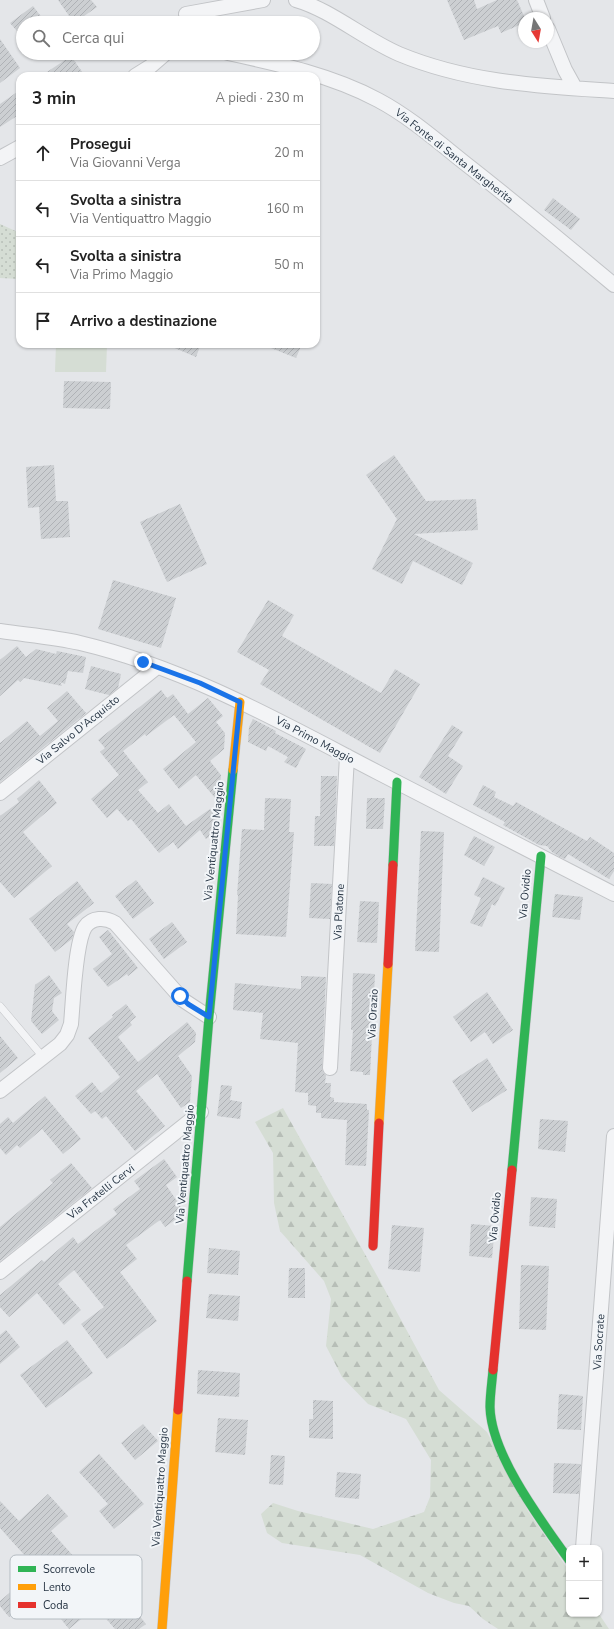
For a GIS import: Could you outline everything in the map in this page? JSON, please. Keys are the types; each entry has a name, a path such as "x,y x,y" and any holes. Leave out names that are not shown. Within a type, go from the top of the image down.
{"street":[{"path":"185,12 263,0"},
{"path":"296,0 316,8 389,49 434,66 501,82 614,91"},
{"path":"536,0 541,12"},
{"path":"554,43 565,70 575,88"},
{"path":"141,72 158,60"},
{"name":"Via Fonte di Santa Margherita","path":"258,60 306,72"},
{"name":"Via Fonte di Santa Margherita","path":"320,76 364,93 404,115 614,285"},
{"path":"0,158 16,148"},
{"name":"Via Primo Maggio","path":"0,632 42,636 80,643 157,667 200,683 289,725 614,894"},
{"name":"Via Salvo D'Acquisto","path":"0,793 157,667"},
{"name":"Via Ventiquattro Maggio","path":"162,1629 190,1238 209,1017 240,702"},
{"name":"Via Platone","path":"330,1068 347,756"},
{"name":"Via Orazio","path":"373,1246 398,782"},
{"name":"Via Ovidio","path":"541,856 490,1416 495,1434 514,1478 532,1508 566,1556"},
{"path":"0,1091 64,1040 70,1030 81,938 87,925 100,918 108,920 118,926 183,1000 209,1017"},
{"name":"Via Fratelli Cervi","path":"0,1272 202,1112"},
{"name":"Via Socrate","path":"583,1545 614,1136"}],"lane":[{"path":"0,1006 43,1057"}],"green space":[{"path":"0,224 16,231 16,279 0,278"},
{"path":"56,348 107,348 106,372 55,372"},
{"path":"283,1108 439,1390 487,1432 528,1511 566,1567 566,1617 601,1617 609,1629 498,1629 483,1619 469,1606 454,1603 428,1593 360,1555 282,1543 267,1533 261,1514 273,1503 298,1511 373,1529 424,1512 430,1497 431,1460 406,1419 368,1404 342,1377 326,1346 331,1299 324,1281 280,1231 274,1203 273,1153 255,1122"}],"building":[{"path":"58,0 91,0 97,7 84,16 69,16"},
{"path":"447,0 474,0 477,9 497,0 517,0 522,12 518,12 518,26 501,33 498,26 464,40"},
{"path":"33,6 41,16 19,16"},
{"path":"16,19 16,30 10,23"},
{"path":"0,39 20,68 0,83"},
{"path":"65,60 74,60 82,72 47,72"},
{"path":"16,93 16,117 0,127 0,104"},
{"path":"553,198 580,219 571,230 544,210"},
{"path":"175,348 199,348 196,357"},
{"path":"271,348 300,348 296,358"},
{"path":"64,381 111,382 110,409 63,408"},
{"path":"394,455 426,501 476,499 478,530 414,534 473,563 462,585 413,561 402,584 372,569 397,519 366,475"},
{"path":"54,465 56,501 68,501 70,537 41,539 39,507 28,508 26,467"},
{"path":"180,504 207,564 167,582 140,522"},
{"path":"113,580 176,598 161,648 98,629"},
{"path":"268,600 294,615 282,636 381,693 395,669 420,684 380,753 260,684 269,670 237,652"},
{"path":"17,646 26,657 36,649 56,654 57,651 86,657 83,673 68,671 65,684 60,682 62,686 24,678 20,682 18,680 0,696 0,660"},
{"path":"91,666 121,674 118,688 109,695 85,689"},
{"path":"161,690 167,698 173,694 188,714 208,698 223,716 216,722 225,733 224,749 210,761 221,775 219,794 215,798 196,775 179,789 163,769 196,742 174,715 146,736 145,734 123,751 148,782 138,790 158,813 169,804 186,826 210,809 217,819 216,832 206,839 200,830 178,849 173,842 159,853 131,819 128,821 117,809 107,818 91,799 119,775 100,752 105,748 98,740"},
{"path":"67,691 86,713 0,782 0,743 27,721 40,736 58,721 47,708"},
{"path":"253,719 276,731 275,733 306,749 296,768 284,762 288,757 268,746 266,751 248,742 249,727"},
{"path":"452,725 463,732 448,756 463,766 446,794 419,777"},
{"path":"321,776 337,776 334,846 314,846 315,816 320,816"},
{"path":"39,780 57,803 23,832 52,866 14,898 0,882 0,816 19,802 17,799"},
{"path":"483,785 496,792 494,797 513,806 516,802 587,841 590,837 614,853 614,871 609,879 568,854 565,859 560,857 552,852 547,846 539,845 503,825 505,822 473,805"},
{"path":"265,798 291,799 289,832 294,832 286,937 236,934 237,895 242,829 264,830"},
{"path":"367,798 385,798 383,829 366,829"},
{"path":"421,831 444,832 439,952 415,951"},
{"path":"474,836 495,847 484,866 464,855"},
{"path":"483,877 505,888 495,906 492,904 482,927 470,923 481,898 474,895"},
{"path":"136,880 154,903 133,919 115,896"},
{"path":"77,881 94,903 67,924 74,932 72,939 55,952 29,919"},
{"path":"311,883 332,884 330,919 309,918"},
{"path":"555,894 583,897 580,920 552,917"},
{"path":"360,901 379,902 377,943 357,942"},
{"path":"172,922 187,942 164,959 149,939"},
{"path":"108,930 138,968 128,976 127,974 108,987 93,969 112,954 99,937"},
{"path":"353,973 375,974 370,1075 363,1075 363,1072 350,1071 353,1030 351,1030"},
{"path":"49,975 62,993 54,998 52,1011 59,1020 42,1034 31,1021 35,985"},
{"path":"301,976 326,977 322,1068 326,1075 325,1083 331,1083 330,1097 334,1098 334,1102 367,1104 367,1110 369,1110 366,1166 345,1165 347,1120 321,1118 321,1113 316,1113 316,1106 308,1105 308,1093 295,1092 298,1043 260,1039 263,1013 233,1010 235,983 301,989"},
{"path":"487,992 513,1030 493,1044 485,1032 471,1042 453,1017"},
{"path":"126,1004 136,1017 130,1022 132,1025 118,1037 138,1062 187,1022 196,1033 195,1042 178,1056 192,1076 190,1102 181,1108 157,1074 136,1091 165,1126 135,1151 106,1116 102,1119 95,1111 91,1114 75,1096 92,1082 101,1093 120,1077 88,1038"},
{"path":"0,1036 18,1058 0,1073"},
{"path":"487,1058 507,1090 472,1112 452,1081"},
{"path":"221,1085 232,1086 230,1100 242,1102 240,1119 217,1116"},
{"path":"45,1096 81,1139 63,1154 42,1129 20,1148 17,1145 6,1155 0,1148 0,1124 8,1117 13,1123"},
{"path":"540,1119 568,1121 565,1152 538,1149"},
{"path":"164,1159 177,1177 166,1185 181,1207 181,1209 175,1214 178,1218 165,1227 160,1220 126,1245 137,1259 120,1272 157,1321 107,1359 81,1324 104,1307 74,1270 58,1284 81,1310 64,1325 37,1293 9,1317 0,1307 0,1295 42,1260 44,1262 73,1237 78,1244 117,1214 113,1209 140,1189 134,1181"},
{"path":"71,1163 92,1188 0,1261 0,1227 53,1183 50,1180"},
{"path":"531,1197 557,1199 555,1228 529,1226"},
{"path":"471,1224 495,1226 492,1258 469,1256"},
{"path":"392,1225 424,1228 420,1272 388,1269"},
{"path":"209,1248 240,1251 238,1275 207,1273"},
{"path":"521,1265 549,1266 546,1330 519,1329"},
{"path":"289,1268 305,1268 305,1298 288,1298"},
{"path":"209,1294 240,1296 238,1321 206,1318"},
{"path":"6,1330 20,1347 0,1364 0,1335"},
{"path":"67,1340 93,1373 46,1408 20,1375"},
{"path":"198,1370 240,1373 239,1397 197,1394"},
{"path":"559,1394 583,1396 581,1430 557,1429"},
{"path":"313,1400 333,1401 333,1439 309,1438 309,1419 313,1419"},
{"path":"218,1418 248,1420 245,1455 215,1452"},
{"path":"143,1424 158,1441 135,1460 121,1443"},
{"path":"99,1454 144,1504 114,1529 99,1511 108,1504 79,1472"},
{"path":"271,1455 285,1456 283,1485 269,1484"},
{"path":"554,1463 581,1464 579,1494 553,1493"},
{"path":"337,1472 361,1474 359,1499 335,1497"},
{"path":"48,1494 68,1516 51,1531 72,1555 24,1555 0,1528 0,1501 19,1521"},
{"path":"10,1593 9,1617 0,1606 0,1601"},
{"path":"61,1619 81,1619 69,1629"},
{"path":"106,1619 142,1619 146,1624 139,1629 115,1629"}],"traffic: fast":[{"path":"187,1281 209,1017 233,770"},
{"path":"393,865 397,782"},
{"path":"512,1170 541,856"},
{"path":"493,1370 490,1407 493,1426 499,1446 508,1466 532,1508 566,1556"}],"traffic: slow":[{"path":"233,770 240,702"},
{"path":"379,1123 388,964"},
{"path":"162,1629 178,1410"}],"traffic: jam":[{"path":"388,964 393,865"},
{"path":"373,1246 379,1123"},
{"path":"493,1370 512,1170"},
{"path":"178,1410 187,1281"}],"route":[{"path":"143,662 200,683 240,702 209,1017 188,1004 180,996"}]}
